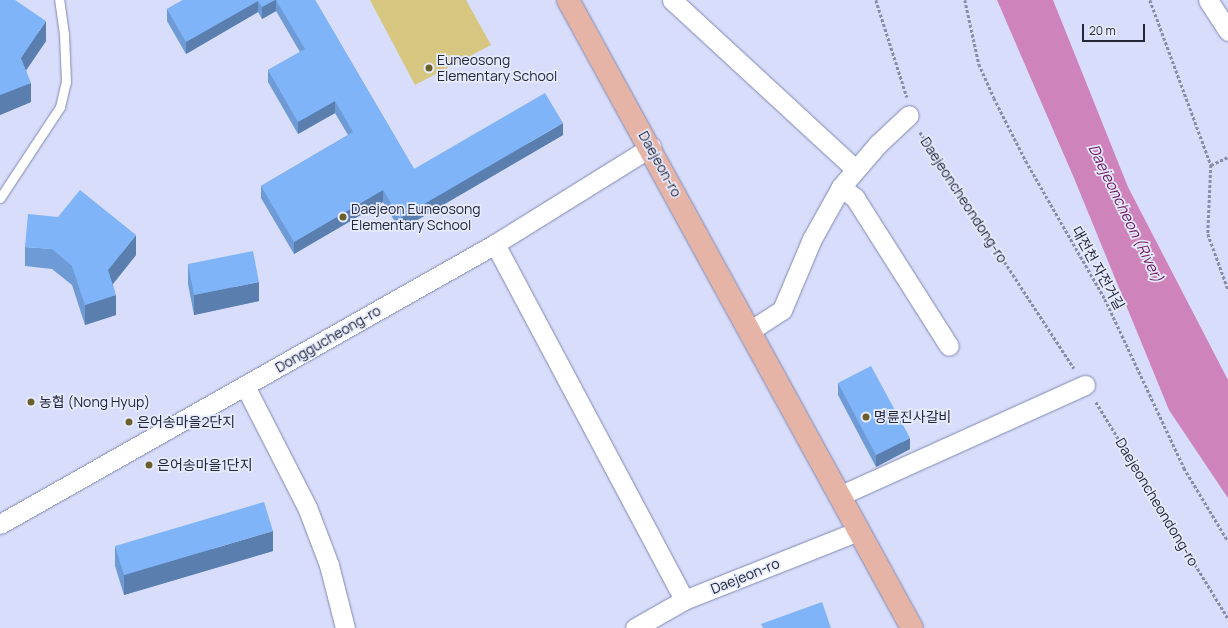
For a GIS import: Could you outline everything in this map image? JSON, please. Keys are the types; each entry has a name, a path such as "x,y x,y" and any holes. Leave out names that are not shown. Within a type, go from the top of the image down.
{"main road":[{"name":"Daejeon-ro","path":"568,0 651,147 751,330 839,496 912,628"}],"street":[{"path":"672,0 855,169"},
{"path":"1208,0 1228,31"},
{"path":"751,330 782,310 812,239 841,187 855,169 909,115"},
{"name":"Donggucheong-ro","path":"0,524 495,244 651,147"},
{"path":"841,187 855,198 949,346"},
{"path":"495,244 684,600"},
{"path":"839,496 1085,385"},
{"path":"245,386 306,507 329,565 345,628"},
{"name":"Daejeon-ro","path":"635,628 684,600 858,531"}],"lane":[{"path":"0,198 60,107 66,82 64,34 59,0"}],"path":[{"name":"Daejeoncheondong-ro","path":"876,0 906,92 909,115 1085,385 1228,618"},
{"name":"대전천 자전거길","path":"965,0 979,64 994,98 1026,161 1106,299 1184,468 1228,541"},
{"path":"1150,0 1211,165 1208,234 1228,289"},
{"path":"1211,165 1228,157"}],"shaded area":[{"path":"370,0 466,0 491,45 415,85"}],"water":[{"name":"Daejeoncheon (River)","path":"997,0 1053,0 1128,187 1228,380 1228,498 1169,410 1074,178"}],"building":[{"path":"0,0 15,0 46,21 21,58 31,83 0,95"},
{"path":"183,0 275,0 262,7 258,1 186,42 167,9"},
{"path":"276,0 315,0 414,169 545,93 563,123 400,218 383,190 294,242 261,186 353,132 335,101 298,122 268,70 305,49"},
{"path":"80,190 136,235 108,270 116,295 85,305 72,266 52,249 25,247 28,214 58,217"},
{"path":"253,251 259,282 194,295 188,264"},
{"path":"871,366 910,438 876,455 838,383"},
{"path":"264,502 273,531 124,575 115,546"},
{"path":"822,602 831,628 763,628 761,624"}],"place":[{"name":"Euneosong Elementary School","path":"429,68"},
{"name":"Daejeon Euneosong Elementary School","path":"343,217"},
{"name":"농협 (Nong Hyup)","path":"31,402"},
{"name":"명륜진사갈비","path":"866,417"},
{"name":"은어송마을2단지","path":"129,422"},
{"name":"은어송마을1단지","path":"149,465"}]}
